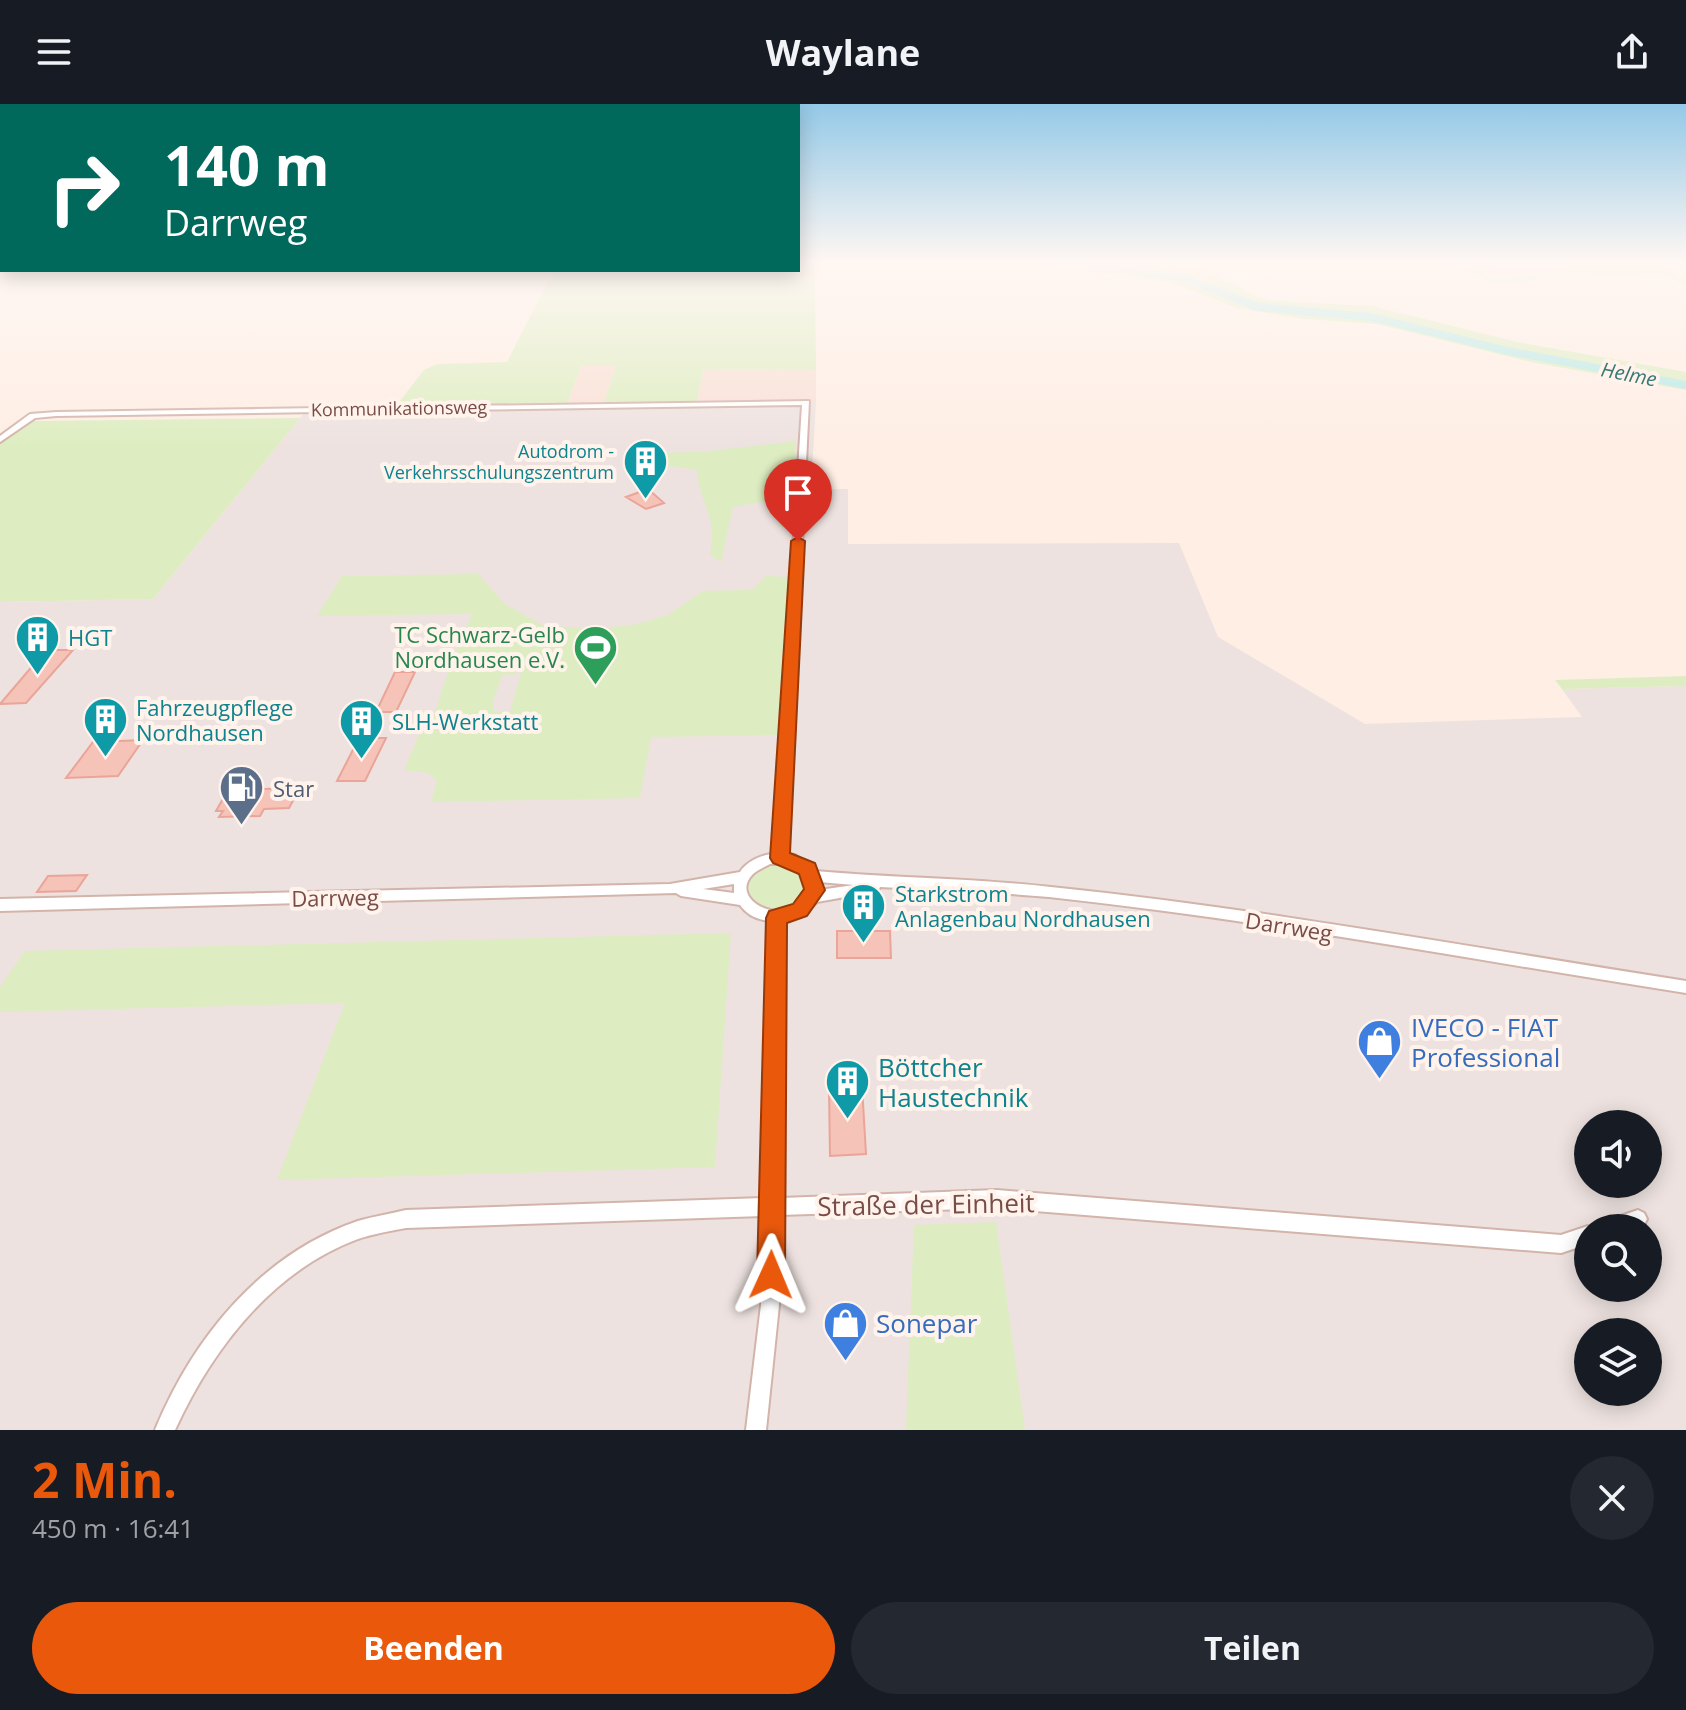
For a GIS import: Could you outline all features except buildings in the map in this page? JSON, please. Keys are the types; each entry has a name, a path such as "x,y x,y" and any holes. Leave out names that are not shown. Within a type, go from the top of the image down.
{"street":[{"name":"Kommunikationsweg","path":"0,440 33,416 56,414 806,403 780,858"},
{"name":"Darrweg","path":"0,905 670,889 742,877 758,863 780,858 800,863 812,876 889,884 989,887 1134,902 1686,987"},
{"path":"812,876 813,897"},
{"path":"742,877 742,900"},
{"name":"Darrweg","path":"670,889 742,900 755,913 777,918 800,910 813,897 889,884"},
{"path":"756,1430 770,1305 777,918"},
{"name":"Straße der Einheit","path":"165,1430 177,1401 220,1330 272,1278 311,1253 353,1232 406,1219 997,1199 1561,1244 1574,1240"}],"shaded area":[{"path":"581,366 616,366 604,402 567,404"},
{"path":"704,369 816,370 816,401 696,402"},
{"path":"816,401 811,489 848,489 848,544 1179,543 1218,637 1365,724 1582,717 1562,689 1686,686 1686,1430 0,1430 0,602 153,599 309,407"}],"green space":[{"path":"526,324 816,324 816,370 704,369 696,402 604,402 616,366 581,366 567,404 396,406 424,370 437,364 507,362"},
{"path":"1377,324 1444,324 1517,342 1686,372 1686,390 1531,362"},
{"path":"300,418 153,599 0,602 0,444 31,421"},
{"path":"796,441 790,527 780,527 780,499 733,507 721,562 710,555 712,530 697,470 640,462 646,453 702,452"},
{"path":"478,574 505,604 542,625 593,629 633,625 668,615 703,591 752,590 766,576 788,577 777,735 651,737 640,798 431,802 437,781 429,773 404,770 425,720 433,719 451,662 472,614 317,616 342,576","holes":["520,665 523,666 510,711 493,712 502,675 517,674"]},
{"path":"1686,676 1686,686 1562,689 1555,680"},
{"path":"771,862 791,864 805,875 808,892 802,901 786,911 760,907 745,894 752,874"},
{"path":"731,933 715,1167 277,1180 345,1003 0,1012 0,987 25,951"},
{"path":"996,1222 1025,1430 906,1430 914,1225"}],"waterway":[{"name":"Helme","path":"1399,324 1508,351 1686,385"}],"place":[{"name":"Autodrom - Verkehrsschulungszentrum","path":"645,500"},
{"name":"HGT","path":"37,676"},
{"name":"TC Schwarz-Gelb Nordhausen e.V.","path":"596,686"},
{"name":"Fahrzeugpflege Nordhausen","path":"105,759"},
{"name":"SLH-Werkstatt","path":"361,760"},
{"name":"Star","path":"242,827"},
{"name":"Starkstrom Anlagenbau Nordhausen","path":"864,945"},
{"name":"IVECO - FIAT Professional","path":"1380,1081"},
{"name":"Böttcher Haustechnik","path":"847,1121"},
{"name":"Sonepar","path":"845,1362"}],"route":[{"path":"771,1275 777,918 800,910 813,897 815,890 815,883 807,869 800,863 780,858 798,541"}]}
